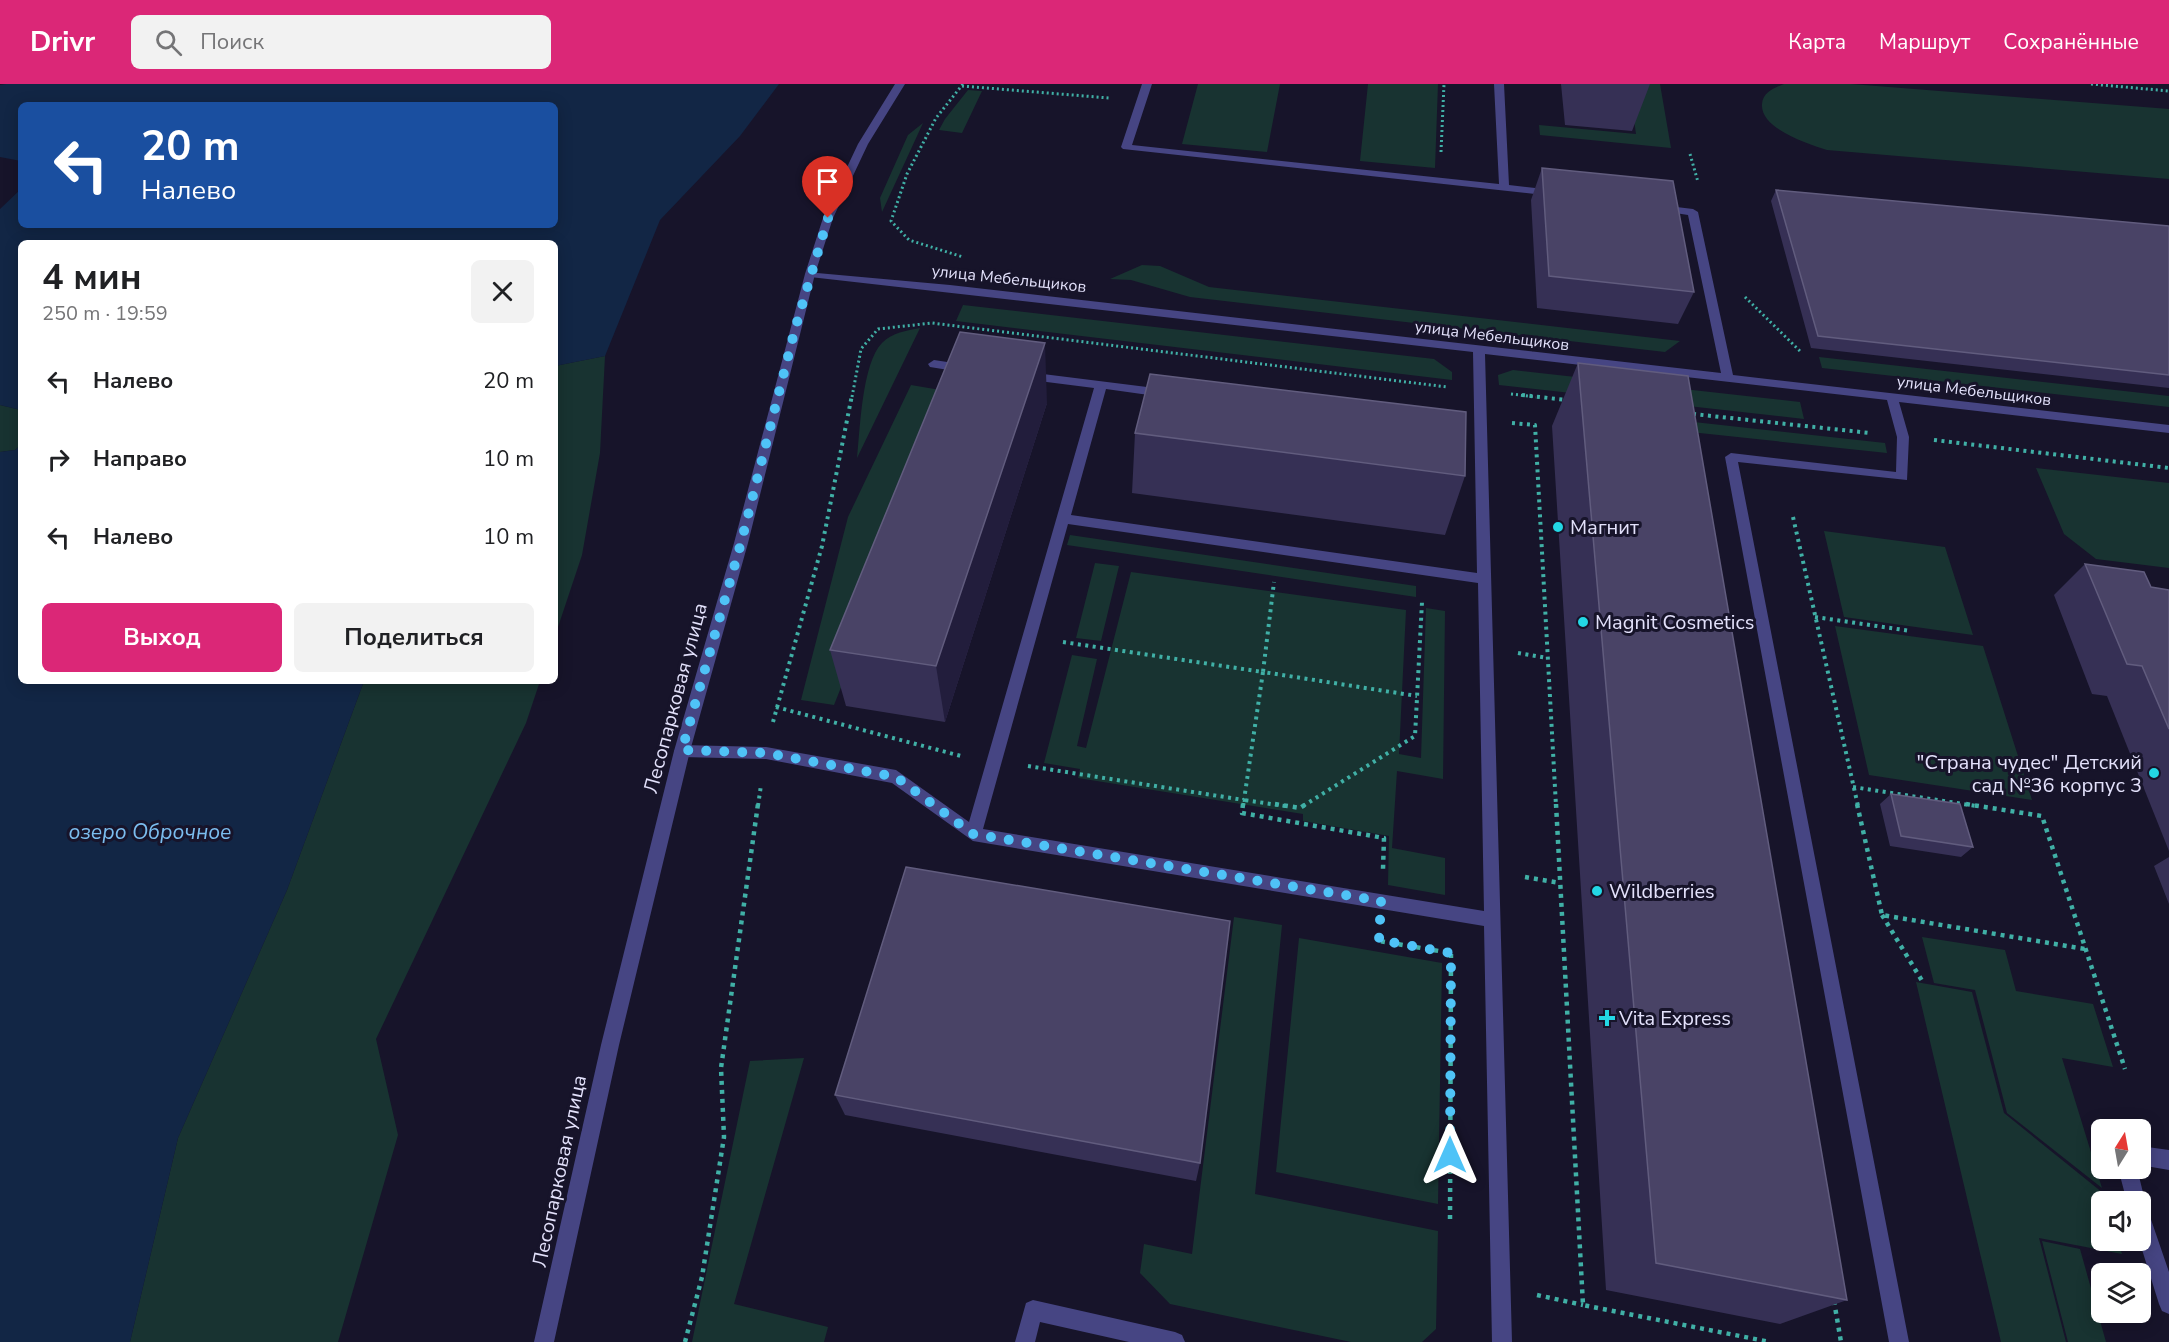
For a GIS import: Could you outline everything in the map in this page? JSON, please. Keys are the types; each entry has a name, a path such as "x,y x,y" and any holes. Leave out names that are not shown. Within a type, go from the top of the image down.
{"street":[{"name":"Лесопарковая улица","path":"544,1342 610,1045 682,750 741,543 810,274 828,218 838,196 863,144 900,84"},
{"path":"1147,84 1126,147 1563,194"},
{"path":"1499,84 1504,186"},
{"path":"1646,206 1694,212 1728,379"},
{"name":"улица Мебельщиков","path":"810,274 950,288 2169,429"},
{"path":"1479,350 1480,391 1476,431 1484,579 1502,1342"},
{"path":"934,364 978,370"},
{"path":"1012,374 1171,394"},
{"path":"973,834 1101,386"},
{"path":"1892,397 1902,437 1902,477 1731,457 1899,1342"},
{"path":"1063,519 1484,579"},
{"path":"682,750 766,753 896,777 973,834 1492,920"},
{"path":"2151,1157 2169,1160"},
{"path":"2151,1247 2169,1304"},
{"path":"1025,1342 1033,1310 1175,1342"}],"path":[{"path":"1441,162 1444,84"},
{"path":"2091,84 2169,91"},
{"path":"960,265 964,258 909,240 891,221 907,174 931,128 962,85 1108,99 1111,92"},
{"path":"686,1342 702,1277 724,1137 721,1068 766,753 776,707 822,546 861,349 878,329 932,323 1573,401"},
{"path":"1692,424 1690,414 2169,468"},
{"path":"1534,425 1583,1305"},
{"path":"1793,517 1882,915 1924,984"},
{"path":"776,707 962,756 1299,808 1415,736 1421,602 1462,576"},
{"path":"1274,582 1242,813 1384,838 1379,940 1451,953 1449,1223"},
{"path":"1815,617 1911,631"},
{"path":"1030,638 1417,696"},
{"path":"1853,787 2042,816 2125,1069"},
{"path":"1882,915 2085,949"},
{"path":"1501,1288 1770,1342"},
{"path":"1833,1295 1841,1342"}],"green space":[{"path":"1198,84 1280,84 1267,152 1182,144"},
{"path":"1368,84 1438,84 1435,168 1360,161"},
{"path":"1629,84 1660,84 1671,148 1540,135 1539,125 1636,134"},
{"path":"1784,84 1851,84 2169,109 2169,179 1827,150 1787,134 1769,121 1763,113 1764,96"},
{"path":"968,90 982,91 962,133 939,130 945,119"},
{"path":"923,123 882,212 880,198 908,135"},
{"path":"1142,265 1160,266 1209,287 1680,341 1665,352 1190,297 1131,280 1110,279"},
{"path":"963,305 1434,359 1452,372 1452,380 956,321"},
{"path":"920,328 857,458 863,398 875,353 891,336"},
{"path":"605,356 600,453 582,555 558,627 558,365"},
{"path":"1819,357 2169,396 2169,407 1822,368"},
{"path":"1513,370 1800,402 1804,419 1499,385 1498,375"},
{"path":"911,385 958,393 834,705 801,700 848,517"},
{"path":"0,405 18,409 18,448 0,452"},
{"path":"1603,412 1885,443 1887,453 1605,423"},
{"path":"2036,468 2169,483 2169,568 2096,559 2064,534"},
{"path":"1824,531 1945,547 1973,635 1844,617"},
{"path":"1070,535 1416,586 1416,597 1067,545"},
{"path":"1095,563 1119,566 1101,641 1076,638"},
{"path":"1131,572 1406,610 1399,754 1421,758 1426,608 1445,611 1443,779 1397,771 1392,848 1445,858 1445,895 1388,885 1389,836 1303,821 1303,814 1078,778 1080,769 1044,763 1072,655 1097,659 1077,746 1086,748"},
{"path":"1835,626 1983,646 2032,800 1869,775"},
{"path":"363,684 539,684 526,723 376,1039 398,1135 338,1342 130,1342 178,1138 287,890"},
{"path":"1234,917 1282,925 1255,1194 1438,1231 1436,1329 1422,1342 1351,1342 1170,1304 1140,1273 1144,1244 1192,1254"},
{"path":"1922,937 2005,950 2016,991 2093,1004 2113,1067 2062,1058 2091,1152 2091,1179 2099,1179 2102,1188 2007,1113 1975,990 1934,983"},
{"path":"1299,938 1442,963 1438,1204 1276,1172"},
{"path":"1916,982 1972,992 2004,1113 2101,1191 2091,1191 2091,1248 2039,1238 2066,1342 2001,1342"},
{"path":"804,1058 734,1304 828,1327 824,1342 692,1342 750,1061"},
{"path":"2042,1241 2080,1249 2091,1288 2091,1323 2101,1323 2106,1342 2068,1342"}],"water":[{"path":"779,84 740,136 660,220 605,356 558,365 558,240 18,240 18,409 0,405 0,209 18,192 18,228 558,228 558,102 18,102 18,160 0,157 0,85"},
{"name":"озеро Оброчное","path":"18,448 18,684 363,684 287,890 178,1138 130,1342 0,1342 0,452"}],"building":[{"path":"1542,168 1673,181 1694,292 1549,276"},
{"path":"1776,190 2169,226 2169,375 1818,336"},
{"path":"960,332 1045,343 936,666 830,650"},
{"path":"1578,363 1688,376 1847,1300 1656,1263"},
{"path":"1150,374 1466,412 1465,476 1135,433"},
{"path":"2085,564 2144,572 2151,587 2169,590 2169,729 2142,666 2127,664"},
{"path":"1891,794 1960,804 1973,847 1901,836"},
{"path":"906,867 1230,921 1200,1163 835,1095"}],"place":[{"name":"Магнит","path":"1558,527"},
{"name":"Magnit Cosmetics","path":"1583,622"},
{"name":"\"Страна чудес\" Детский сад №36 корпус 3","path":"2154,773"},
{"name":"Wildberries","path":"1597,891"},
{"name":"Vita Express","path":"1607,1018"}],"route":[{"path":"828,218 810,274 741,543 682,750 766,753 896,777 973,834 1381,901 1379,940 1451,953 1450,1155"}]}
